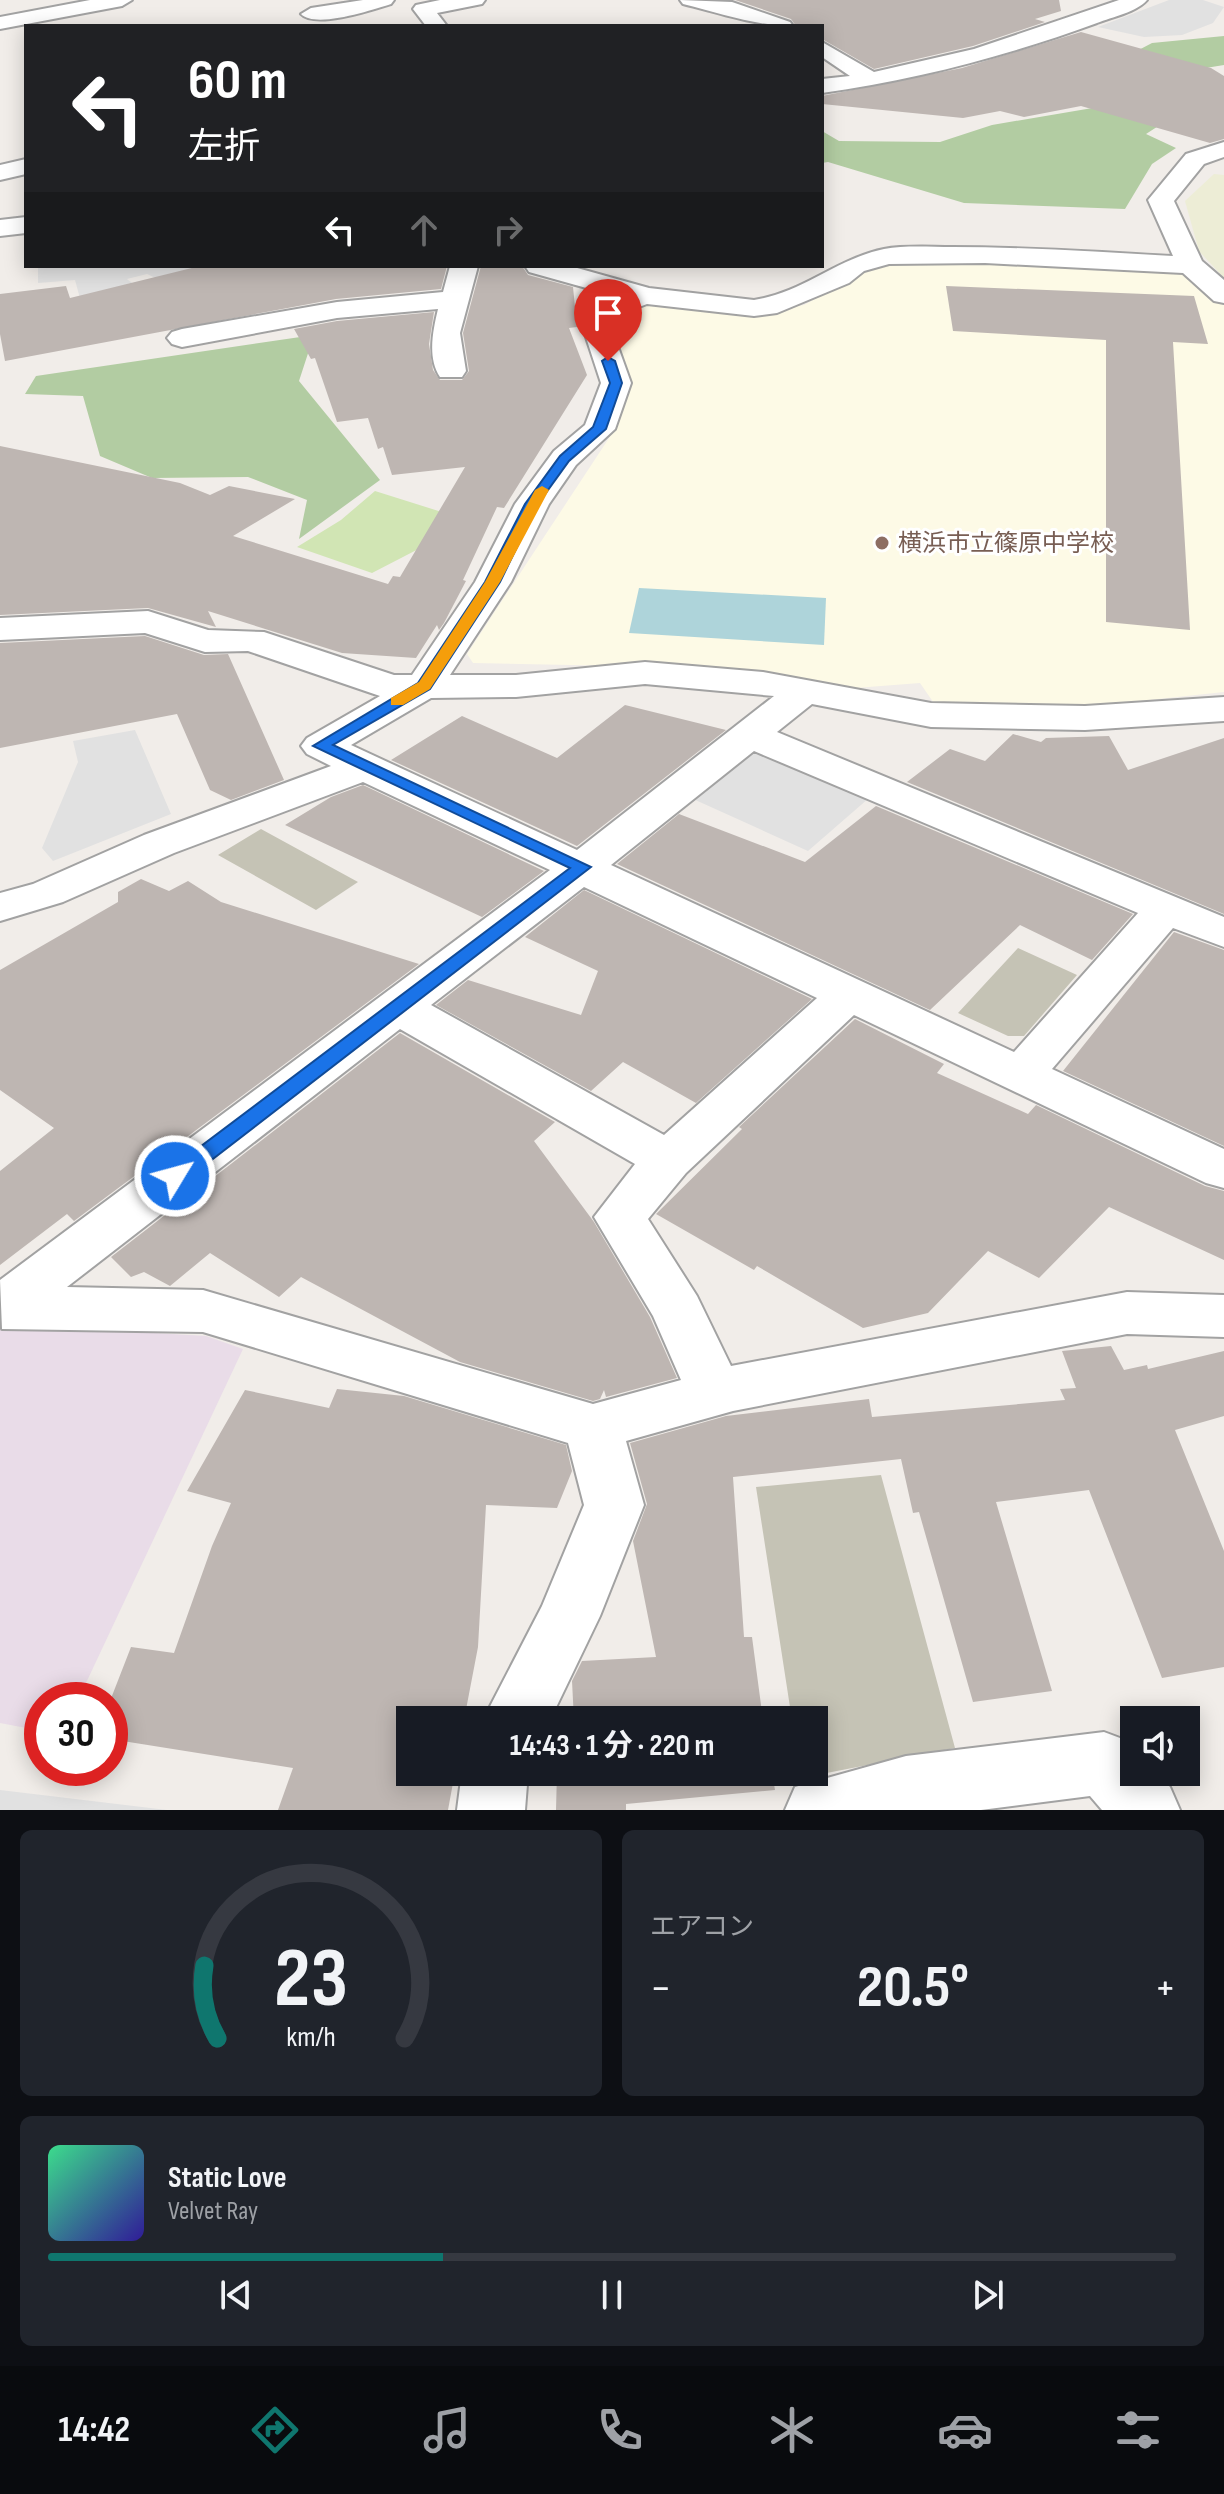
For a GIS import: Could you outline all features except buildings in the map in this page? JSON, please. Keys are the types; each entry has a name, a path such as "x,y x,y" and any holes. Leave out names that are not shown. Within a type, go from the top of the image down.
{"street":[{"path":"4,20 122,0"},
{"path":"311,14 356,9 384,0"},
{"path":"417,5 475,0"},
{"path":"690,0 732,8 777,24"},
{"path":"824,86 906,75 1069,26 1137,0"},
{"path":"417,5 435,24"},
{"path":"824,49 872,80"},
{"path":"1224,149 1195,159 1161,200 1190,265 1224,295"},
{"path":"0,173 24,167"},
{"path":"0,228 24,225"},
{"path":"546,268 647,296 765,307 839,277 854,265 888,256 985,255 1190,265"},
{"path":"451,371 446,333 463,268"},
{"path":"647,296 609,306 593,316 616,383 599,429 565,458 532,504 493,582 424,686 321,746 1224,1170"},
{"path":"182,338 337,310 454,299"},
{"path":"0,629 148,622 205,641 251,640 391,687 516,686 645,673 763,683 931,715 1085,718 1224,709"},
{"path":"1,1308 582,867 806,690"},
{"path":"748,734 1224,933"},
{"path":"0,907 48,893 159,844 365,767"},
{"path":"1021,1074 1166,909"},
{"path":"715,1393 678,1311 620,1217 668,1160 850,993"},
{"path":"398,1007 668,1160"},
{"path":"1,1308 203,1311 593,1427 715,1393 1127,1313 1224,1316"},
{"path":"523,1706 569,1616 614,1505 593,1427"},
{"path":"819,1810 906,1788 1104,1763 1146,1810"},
{"path":"491,1810 494,1786"}],"shaded area":[{"path":"1169,0 1203,0 1224,7 1213,23 1182,35 1144,37 1098,27"},
{"name":"横浜市立篠原中学校","path":"901,259 1172,268 1187,273 1224,302 1224,692 1120,703 938,709 920,683 855,688 725,668 473,663 467,654 613,432 629,383 610,321 619,311 641,305 669,305 755,314 804,305 879,264"},
{"path":"38,268 230,268 175,287 147,274 127,279 141,290 81,302 75,280 38,283"},
{"path":"135,730 171,814 53,861 42,848 78,762 73,741"},
{"path":"742,750 766,752 869,798 808,851 691,798"},
{"path":"261,829 358,882 316,910 218,855"},
{"path":"1018,948 1077,975 1024,1036 1008,1036 958,1013"},
{"path":"0,1324 206,1336 243,1349 86,1682 24,1682 24,1728 0,1723"},
{"path":"881,1475 955,1748 828,1773 828,1706 790,1706 756,1487"},
{"path":"0,1790 167,1810 0,1810"}],"green space":[{"path":"1224,36 1224,65 1138,79 1183,110 1146,134 1176,148 1152,164 1125,209 964,203 824,163 824,132 839,141 940,142 992,125 1116,104 1091,75 1152,43"},
{"path":"1214,174 1224,175 1224,278 1199,251 1185,201"},
{"path":"314,335 299,381 380,480 299,539 307,500 248,477 152,478 100,456 83,396 25,394 36,376"},
{"path":"375,491 483,525 432,542 372,573 297,547 341,520"}],"water":[{"path":"639,588 826,598 824,645 629,633"}],"slow traffic":[{"path":"397,702 424,686 493,582 542,490"}],"place":[{"name":"横浜市立篠原中学校","path":"882,543"}],"route":[{"path":"175,1176 582,867 321,746 424,686 493,582 532,504 565,458 599,429 616,383 608,361"}]}
